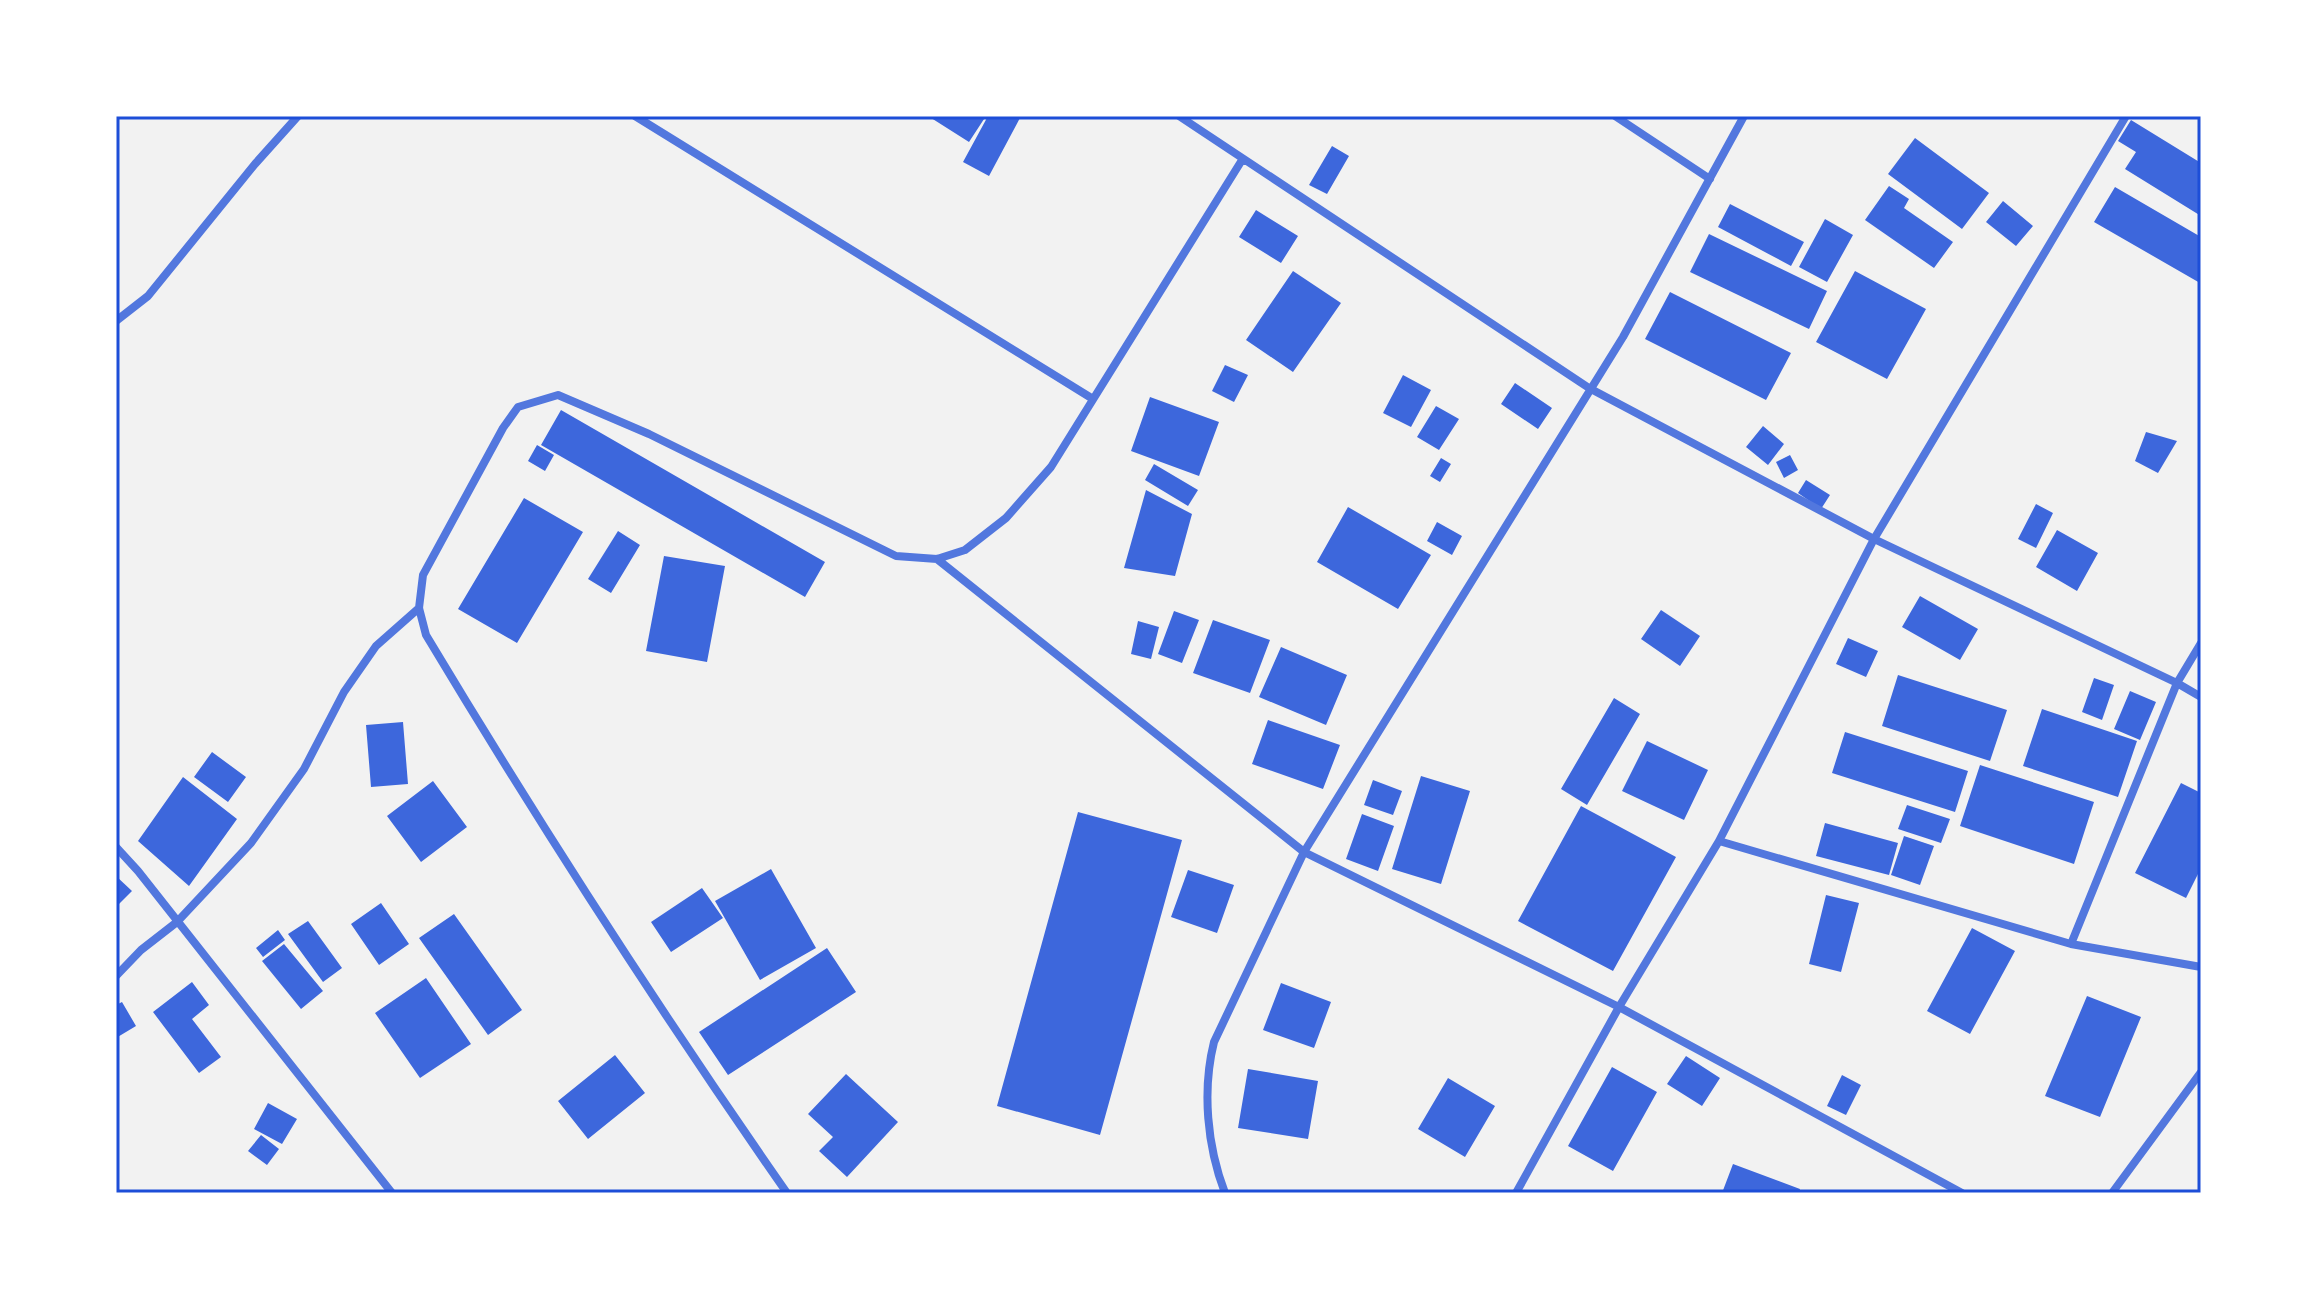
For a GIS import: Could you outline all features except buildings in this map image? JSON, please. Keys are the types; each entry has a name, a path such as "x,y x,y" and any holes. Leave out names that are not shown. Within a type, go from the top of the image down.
{"street":[{"path":"116,321 148,296 298,116"},
{"path":"635,116 1093,399"},
{"path":"1179,116 1589,388 1874,539 2201,697"},
{"path":"1615,116 1710,179"},
{"path":"1225,1193 1211,1140 1207,1069 1214,1042 1304,852 1623,337 1744,116"},
{"path":"1516,1193 1619,1007 1719,841 1874,539 2126,116"},
{"path":"787,1193 691,1056 520,791 426,635 419,608 423,575 503,428 518,407 558,395 649,434 896,556 937,559 965,550 1006,518 1051,467 1242,160"},
{"path":"937,559 1304,852 1619,1007 1962,1193"},
{"path":"116,976 141,950 177,922 251,843 304,769 344,692 376,646 419,608"},
{"path":"2071,944 2177,683 2201,643"},
{"path":"1719,841 2071,944 2201,967"},
{"path":"116,847 392,1193"},
{"path":"2112,1193 2201,1072"}]}
